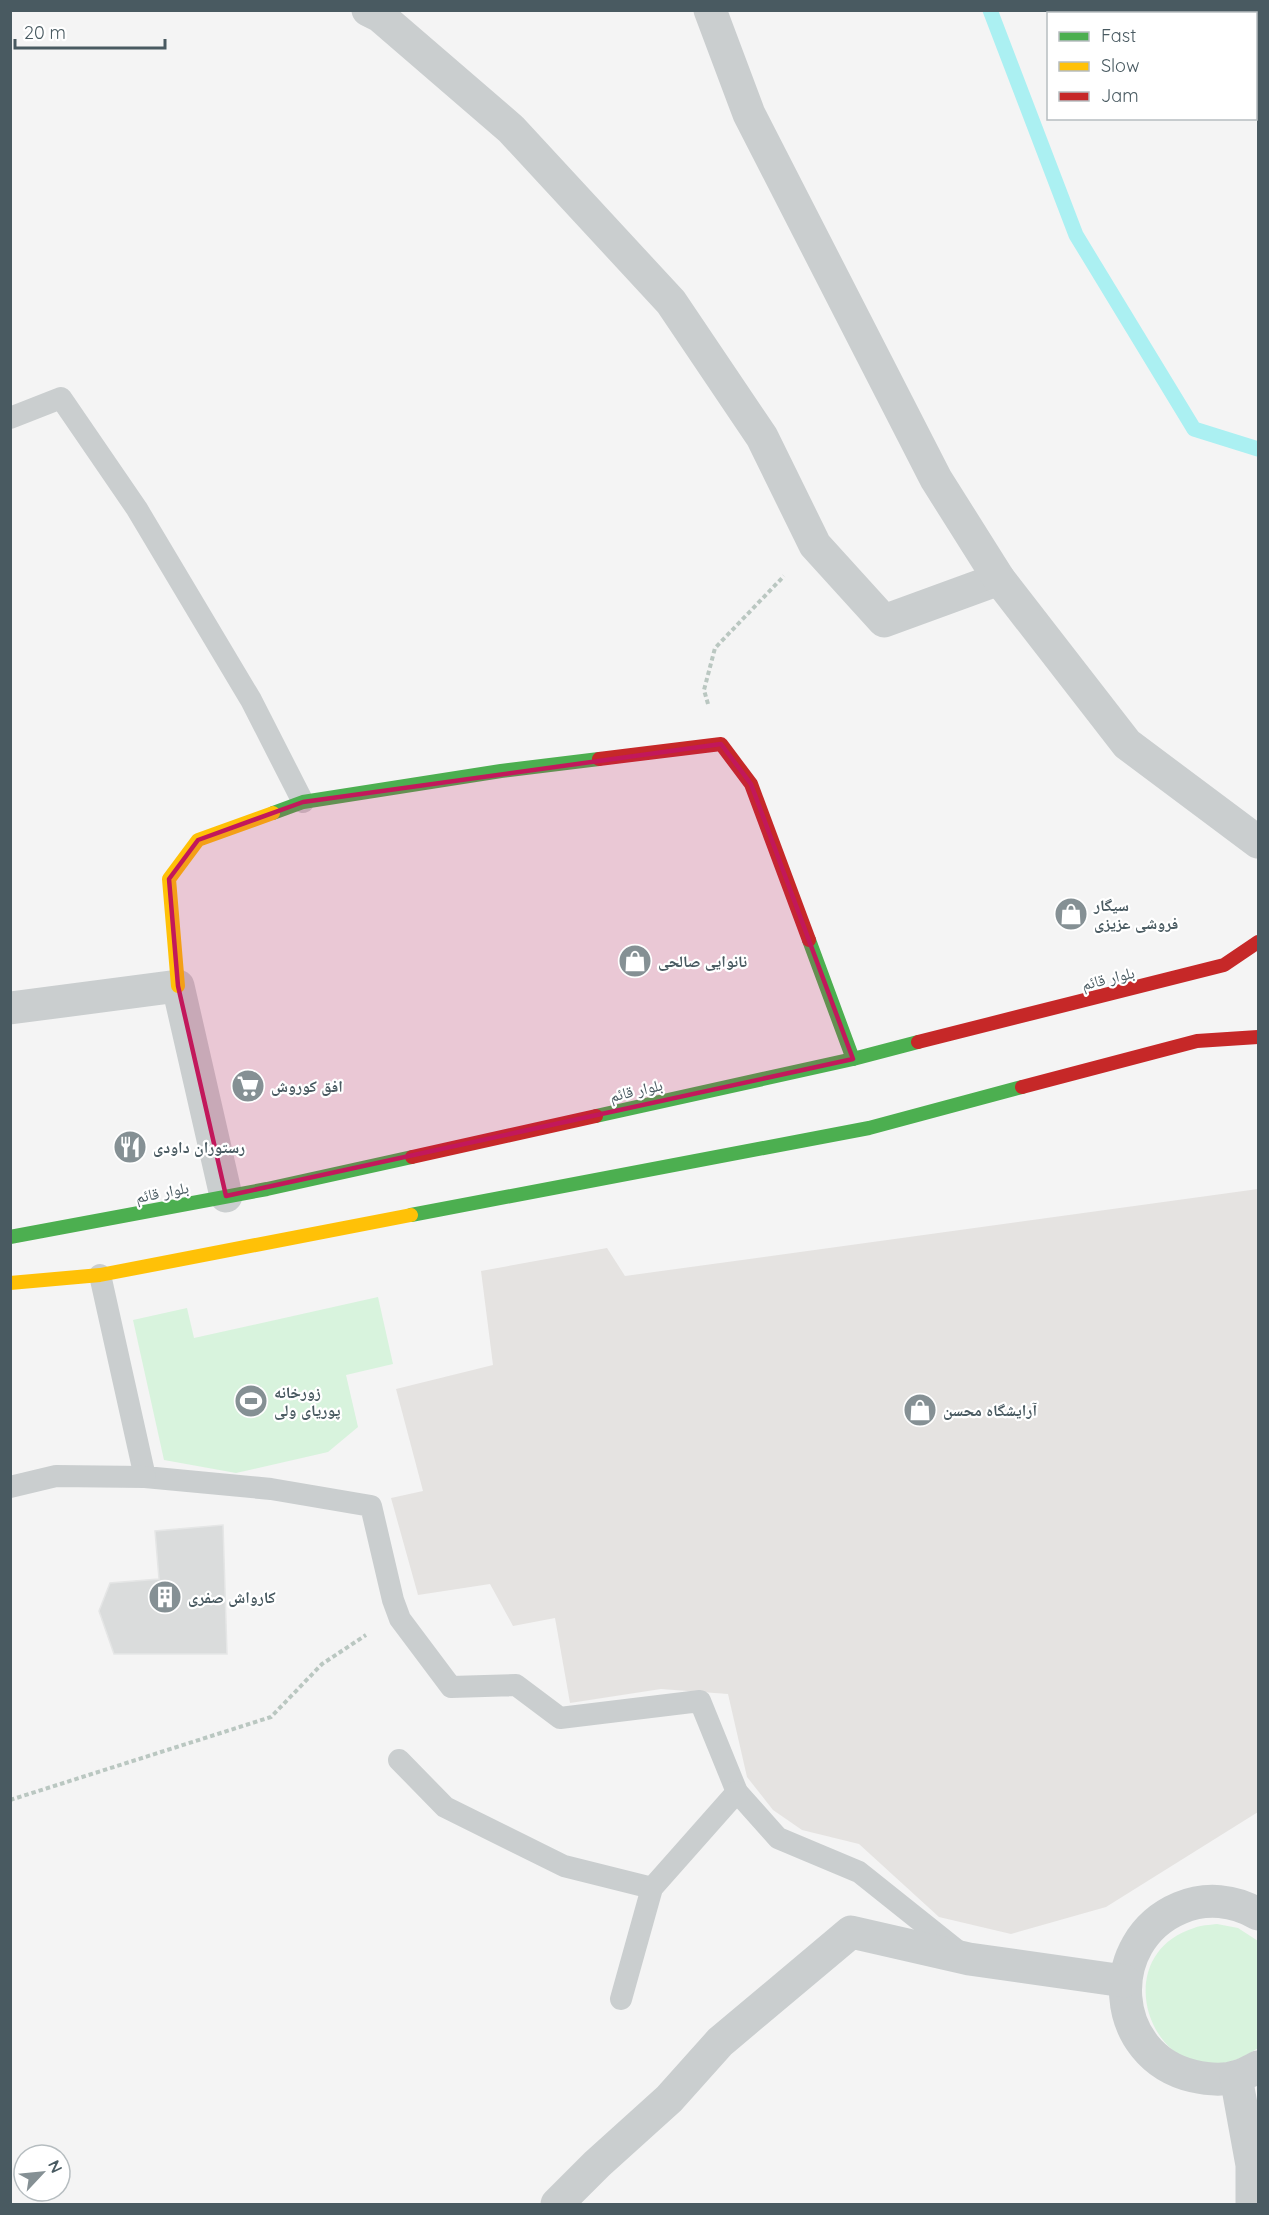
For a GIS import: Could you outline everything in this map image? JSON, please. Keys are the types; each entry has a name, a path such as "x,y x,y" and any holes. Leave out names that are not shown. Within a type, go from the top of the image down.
{"main road":[{"path":"178,986 169,879 198,840 303,802 501,771 721,744 751,784 853,1059"},
{"name":"بلوار قائم","path":"10,1237 267,1189 853,1059 1224,966 1258,942"},
{"path":"10,1283 100,1275 869,1128 1197,1041 1258,1037"}],"street":[{"path":"368,10 380,16 511,129 671,302 762,437 815,545 884,621 999,579"},
{"path":"710,10 754,124 936,479 999,579 1127,744 1258,842"},
{"path":"10,1008 178,986 226,1196"},
{"path":"1252,2205 1247,2072 1207,2079 1180,2073 1155,2059 1137,2037 1126,2010 1124,1982 1131,1955 1145,1932 1166,1914 1191,1903 1218,1900 1254,1905"},
{"path":"557,2205 597,2164 669,2099 720,2042 851,1932 969,1959 1124,1982"}],"lane":[{"path":"10,418 61,398 143,519 251,700 303,802"},
{"path":"100,1275 145,1477"},
{"path":"10,1487 56,1476 145,1477 271,1489 372,1506 393,1599 400,1619 451,1687 516,1685 560,1718 700,1701 737,1792 778,1838 859,1872 969,1959"},
{"path":"399,1760 445,1807 564,1866 652,1887"},
{"path":"621,2000 652,1887 737,1792"}],"path":[{"path":"721,744 704,690 715,648 815,545"},
{"path":"10,1800 271,1717 322,1664 375,1629 393,1599"}],"highlighted area":[{"path":"721,744 751,784 853,1059 226,1196 178,986 169,879 198,840 303,802"}],"shaded area":[{"path":"1258,1189 1258,1812 1106,1907 1011,1934 939,1917 859,1844 802,1830 773,1810 747,1777 728,1694 661,1689 570,1703 555,1618 513,1626 490,1584 418,1595 391,1498 423,1491 396,1389 493,1365 481,1271 607,1248 625,1276"}],"green space":[{"name":"زورخانه پوریای ولی","path":"378,1297 393,1364 346,1375 358,1427 328,1452 236,1473 164,1460 133,1320 187,1308 194,1338"},
{"path":"1217,1924 1238,1928 1258,1941 1258,2048 1224,2063 1194,2061 1170,2047 1153,2024 1146,1997 1149,1969 1165,1945 1194,1928"}],"building":[{"name":"کارواش صفری","path":"223,1525 227,1654 114,1654 99,1611 110,1583 159,1579 155,1531"}],"waterway":[{"path":"990,10 1076,235 1194,429 1258,449"}],"traffic: fast":[{"path":"273,813 303,802 501,771 599,759"},
{"path":"809,940 853,1059"},
{"path":"596,1116 853,1059 918,1042"},
{"path":"411,1215 869,1128 1022,1087"},
{"path":"10,1237 267,1189 412,1157"}],"traffic: slow":[{"path":"178,986 169,879 198,840 273,813"},
{"path":"10,1283 100,1275 411,1215"}],"traffic: jam":[{"path":"599,759 721,744 751,784 809,940"},
{"path":"918,1042 1224,965 1258,942"},
{"path":"1022,1087 1197,1041 1258,1037"},
{"path":"412,1157 596,1116"}],"place":[{"name":"سیگار فروشی عزیزی","path":"1071,914"},
{"name":"نانوایی صالحی","path":"635,961"},
{"name":"افق کوروش","path":"248,1086"},
{"name":"رستوران داودی","path":"130,1147"},
{"name":"زورخانه پوریای ولی","path":"251,1401"},
{"name":"آرایشگاه محسن","path":"920,1410"},
{"name":"کارواش صفری","path":"165,1597"}]}
